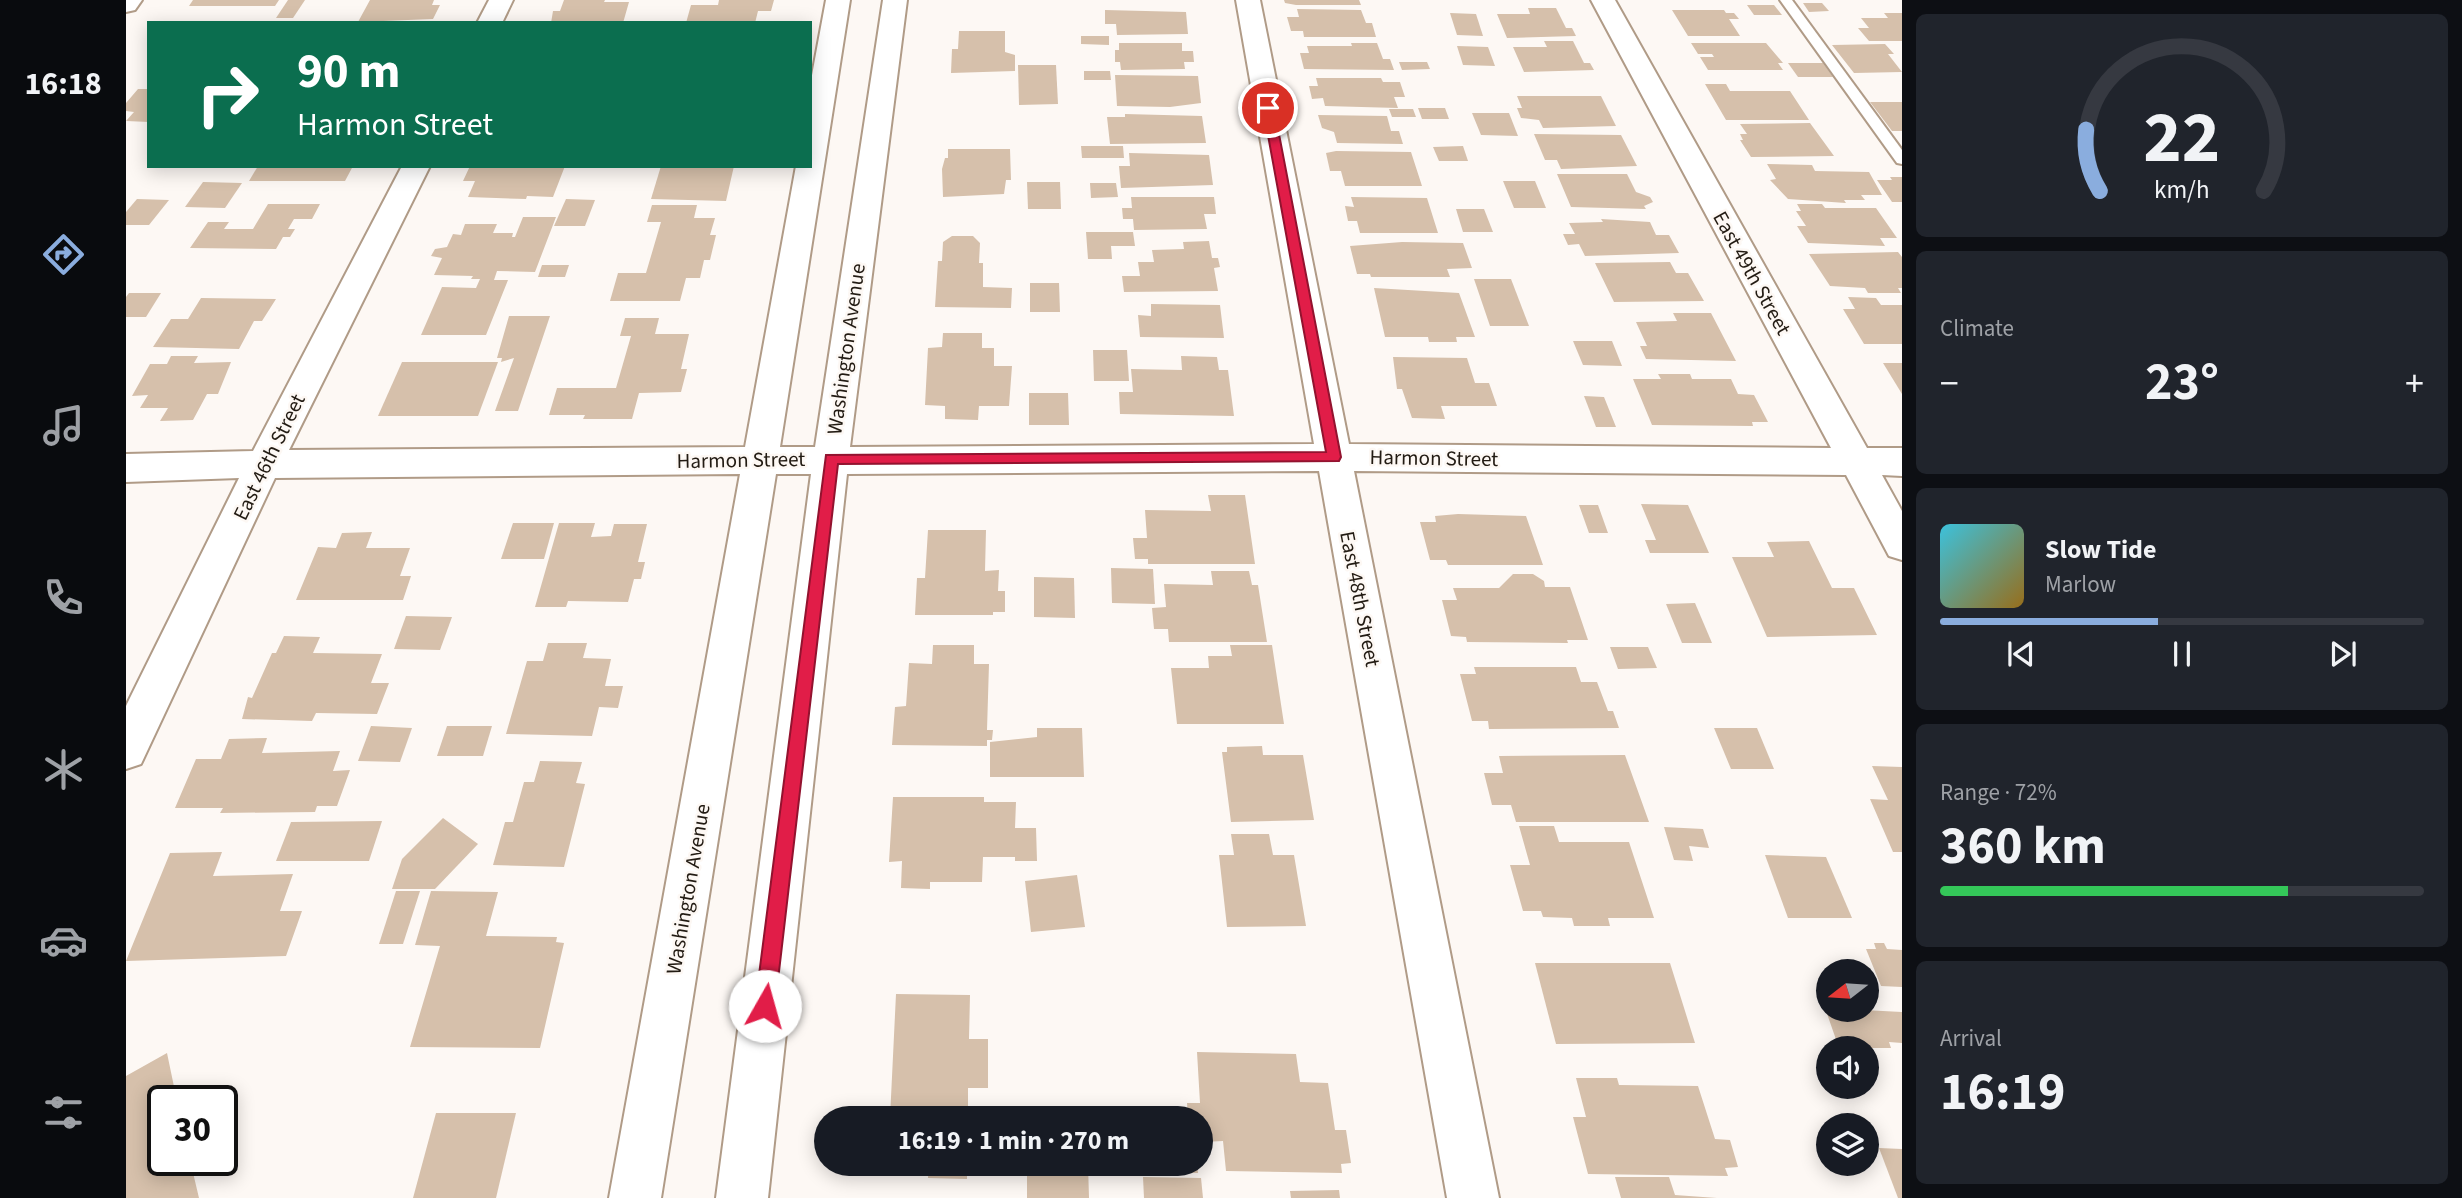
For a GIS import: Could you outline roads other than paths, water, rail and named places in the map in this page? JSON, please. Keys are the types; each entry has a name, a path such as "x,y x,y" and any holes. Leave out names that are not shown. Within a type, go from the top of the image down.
{"street":[{"path":"126,5 130,0"},
{"path":"490,21 501,0"},
{"name":"Washington Avenue","path":"812,154 838,0"},
{"name":"Washington Avenue","path":"742,1198 831,459 895,0"},
{"name":"East 48th Street","path":"1248,0 1473,1198"},
{"name":"East 49th Street","path":"1603,0 1902,545"},
{"name":"East 46th Street","path":"126,750 264,464 415,168"},
{"name":"Washington Avenue","path":"635,1198 810,168"},
{"name":"Harmon Street","path":"126,468 264,464 1334,457 1902,462"}],"lane":[{"path":"1786,0 1902,160"}]}
